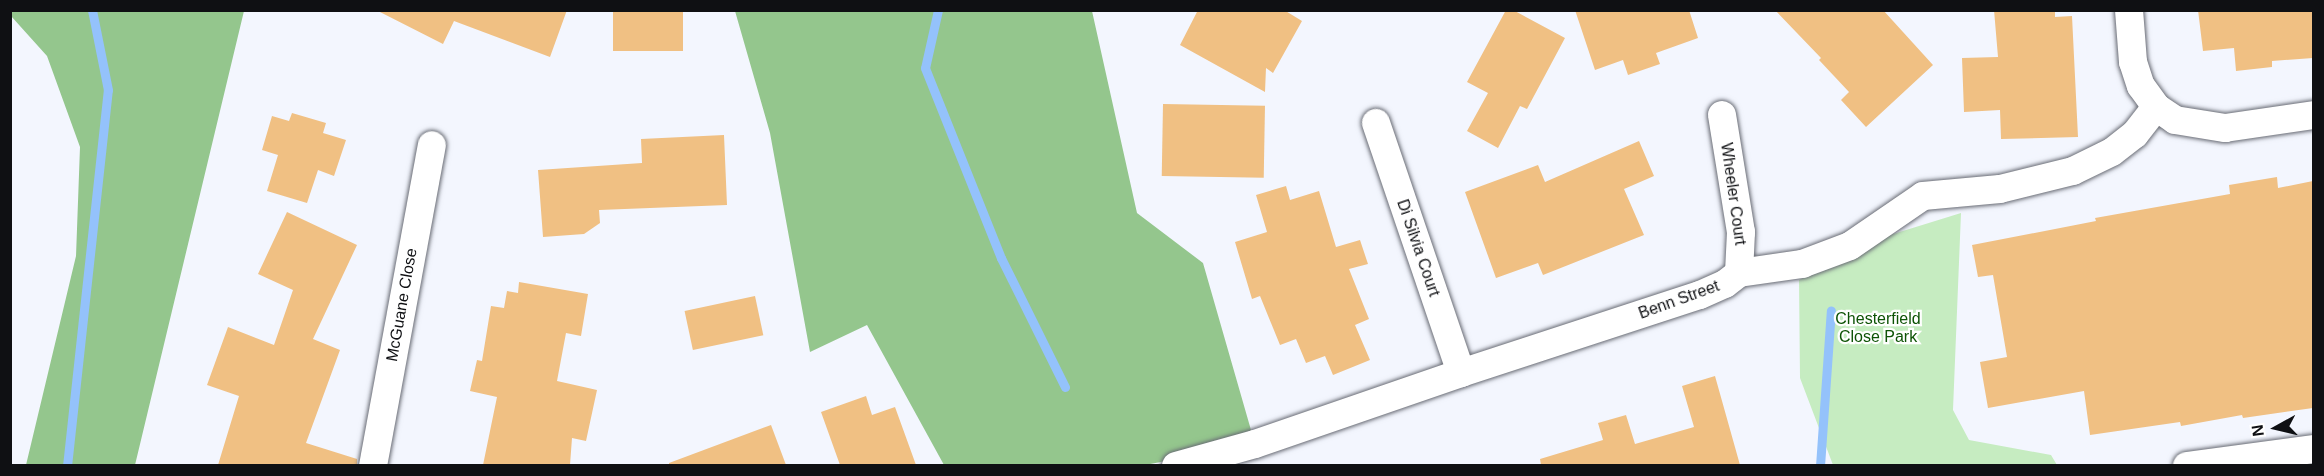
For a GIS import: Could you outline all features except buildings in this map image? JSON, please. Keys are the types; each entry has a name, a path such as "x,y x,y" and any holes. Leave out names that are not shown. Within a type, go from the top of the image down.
{"street":[{"path":"2129,10 2133,62 2141,86 2156,107 2175,120 2225,128 2313,115"},
{"name":"Benn Street","path":"1176,465 1255,444 1461,373 1700,296 1725,284 1739,273 1803,264 1850,246 1879,229 1923,196 2000,189 2073,171 2112,152 2135,134 2156,107"},
{"name":"Wheeler Court","path":"1722,115 1741,232 1739,273"},
{"name":"Di Silvia Court","path":"1376,123 1461,373"},
{"name":"McGuane Close","path":"373,465 432,145"},
{"path":"2187,465 2313,449"}],"green space":[{"path":"11,10 244,11 135,465 26,465 76,256 80,147 47,56 11,16"},
{"path":"735,11 1092,11 1137,213 1203,263 1255,444 1145,465 944,465 867,325 810,352 770,133"},
{"name":"Chesterfield Close Park","path":"1961,213 1953,410 1969,440 2051,455 2057,465 1833,465 1800,378 1799,280 1877,239"}],"waterway":[{"path":"67,466 108,90 92,10"},
{"path":"938,10 925,68 1001,258 1065,387"},
{"path":"1820,466 1831,310"}]}
